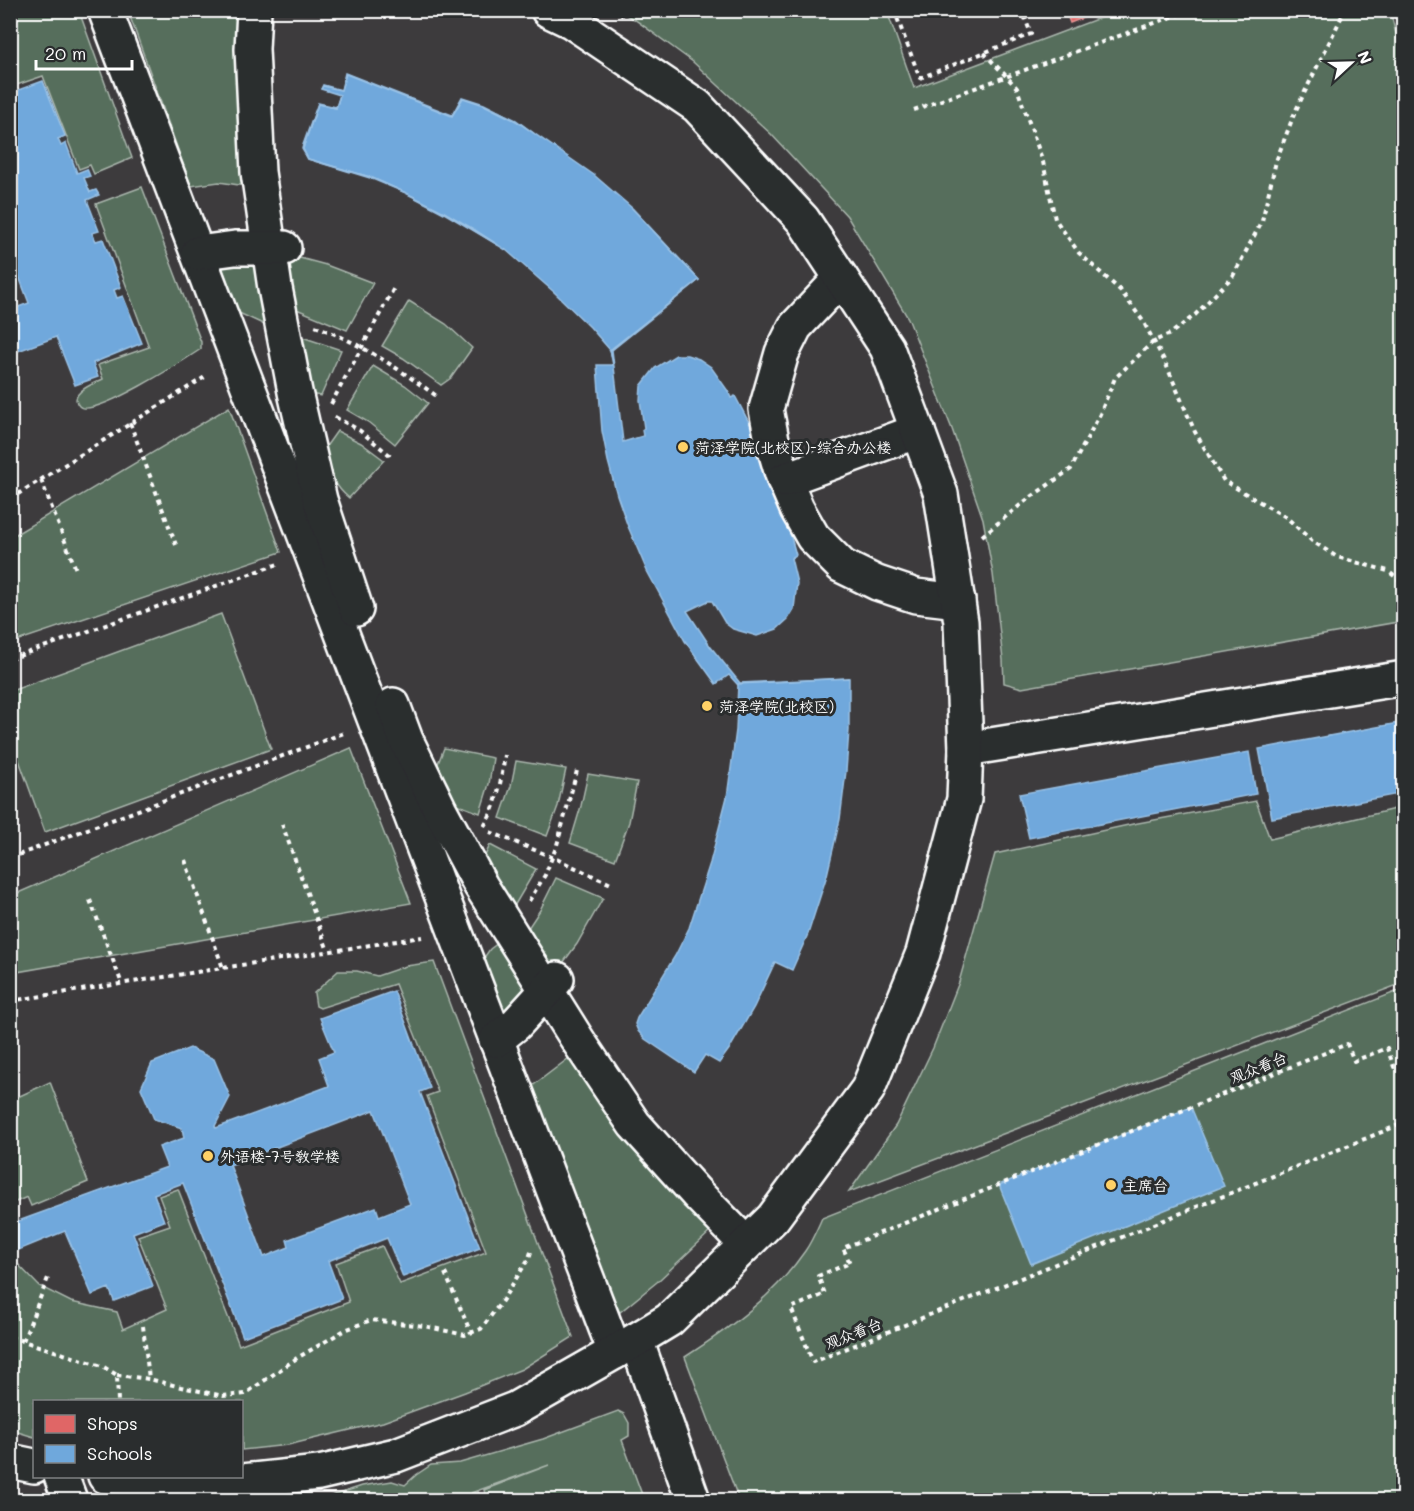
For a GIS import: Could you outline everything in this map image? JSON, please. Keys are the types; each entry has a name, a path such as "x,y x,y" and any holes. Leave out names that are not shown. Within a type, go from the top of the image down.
{"street":[{"path":"105,10 496,1040 625,1346 693,1500"},
{"path":"254,10 252,49 258,172 277,248 280,313 296,392 320,500 348,589 406,740 481,886 507,929 551,985 634,1124 746,1244"},
{"path":"130,1478 168,1481 242,1481 319,1473 396,1455 515,1409 669,1320 773,1218 868,1089 922,952 964,799 966,749 961,622 941,494 887,348 803,220 697,106 571,21 548,10"},
{"path":"198,253 235,248 277,248"},
{"path":"841,278 795,327 782,353 766,410 784,480 813,537 842,566 916,596 958,602"},
{"path":"784,480 918,431"},
{"path":"966,749 1404,678"},
{"path":"496,1040 516,1024 551,985"},
{"path":"10,1461 33,1466"},
{"path":"62,1478 70,1500"}],"path":[{"path":"894,10 920,78 1031,34 1022,10"},
{"path":"914,110 1191,10"},
{"path":"978,539 1024,502 1071,469 1100,414 1115,378 1154,341 1170,334 1195,315 1233,276 1262,221 1276,161 1295,112 1345,10"},
{"path":"984,53 1017,88 1043,162 1055,219 1079,254 1121,291 1143,321 1165,362 1195,432 1224,481 1286,517 1312,542 1337,557 1388,571 1404,584"},
{"path":"390,456 359,430 327,412 394,288"},
{"path":"280,313 339,335 405,373 438,397"},
{"path":"10,499 236,356"},
{"path":"130,423 176,545"},
{"path":"41,480 76,572"},
{"path":"10,659 311,552"},
{"path":"10,858 375,721"},
{"path":"505,755 498,792 490,817 482,829 611,884"},
{"path":"507,929 520,915 545,875 557,845 578,767"},
{"path":"282,824 328,951"},
{"path":"185,860 223,968"},
{"path":"90,900 122,984"},
{"path":"10,1001 455,931"},
{"name":"观众看台","path":"1404,1064 1394,1067 1386,1048 1354,1061 1347,1044 1324,1053 843,1248 850,1263 818,1276 825,1294 792,1308 813,1362 1404,1123"},
{"path":"10,1337 102,1366 117,1375 149,1379 224,1396 244,1394 297,1358 345,1330 371,1320 424,1326 465,1335 481,1329 502,1301 529,1258 532,1249"},
{"path":"445,1273 471,1333"},
{"path":"23,1341 48,1278"},
{"path":"142,1326 149,1379"},
{"path":"117,1375 118,1400"}],"shaded area":[{"name":"菏泽学院(北校区)","path":"10,11 1403,11 1403,1500 11,1500"}],"green space":[{"path":"10,11 79,11 132,158 94,174 90,165 79,169 43,76 11,87"},
{"path":"128,11 238,11 246,186 219,182 191,186"},
{"path":"618,11 887,11 914,88 1118,11 1390,11 1404,64 1403,621 1022,688 1004,683 993,574 983,519 952,429 908,318 847,216 771,134 693,62 634,19"},
{"path":"142,187 201,342 201,349 119,397 87,408 79,406 76,401 79,393 103,379 98,365 149,347 96,204"},
{"path":"285,254 326,265 373,283 347,330 294,308"},
{"path":"241,263 258,268 266,310 265,325 239,313 222,267"},
{"path":"409,301 446,324 472,348 451,378 441,385 382,346"},
{"path":"299,336 341,350 321,396 310,394"},
{"path":"373,366 405,385 428,403 395,444 368,422 347,410"},
{"path":"229,407 281,552 11,643 11,537"},
{"path":"337,431 361,443 384,460 349,498 335,481 325,448"},
{"path":"221,614 271,749 45,832 11,738 11,691"},
{"path":"351,748 411,903 11,973 11,896"},
{"path":"444,748 493,758 489,784 480,813 456,804 437,766"},
{"path":"516,761 566,769 558,806 547,836 500,818 511,786"},
{"path":"588,774 637,782 629,822 615,860 570,843"},
{"path":"1256,801 1270,839 1403,807 1403,983 849,1192 896,1125 933,1048 959,982 995,854 1133,824"},
{"path":"490,845 536,869 513,908 484,858"},
{"path":"556,878 603,898 577,944 554,975 528,928"},
{"path":"501,941 527,994 504,1018 483,959 490,949"},
{"path":"434,962 573,1337 522,1369 465,1392 383,1422 288,1445 243,1450 243,1400 33,1400 33,1437 11,1430 11,1257 39,1286 71,1302 117,1312 123,1329 167,1309 138,1236 170,1225 159,1196 178,1189 239,1345 349,1302 336,1263 382,1246 400,1284 486,1252 427,1096 438,1092 395,984 320,1008 316,1006 314,993 338,971 357,971 377,976 406,966"},
{"path":"1403,989 1403,1500 739,1500 685,1357 751,1310 780,1282 808,1247 822,1218"},
{"path":"573,1055 712,1230 657,1282 620,1312 612,1307 531,1087"},
{"path":"50,1082 88,1182 31,1206 27,1197 11,1204 11,1100"},
{"path":"618,1411 624,1414 629,1423 629,1436 622,1440 644,1500 487,1500 484,1490 549,1465 471,1493 478,1491 481,1500 320,1500 362,1486 392,1481 405,1485 431,1465 460,1463 543,1439"}],"building: Shops":[{"path":"1065,10 1103,10 1070,23"}],"building: Schools":[{"path":"345,73 452,115 462,97 484,104 516,120 535,134 516,121 484,105 463,98 452,116 346,74 341,90"},
{"path":"346,74 452,116 463,98 484,105 516,121 594,175 632,208 699,280 610,350 554,292 506,250 444,212 406,193 370,177 308,159 303,149 318,104 336,108 340,95 321,89 323,86 341,90"},
{"path":"43,81 65,136 58,139 61,146 66,143 77,173 87,169 90,176 84,178 90,192 96,190 99,195 87,200 99,231 92,233 96,241 103,239 121,287 114,290 117,298 123,296 142,343 93,363 98,377 75,385 56,337 10,354 10,310 29,303 10,253 10,93"},
{"path":"340,95 336,108 318,104 303,149 308,159 302,149 318,103 336,107"},
{"path":"308,159 370,177 406,193 370,178"},
{"path":"406,193 444,212 498,245 444,213"},
{"name":"菏泽学院(北校区)-综合办公楼","path":"699,280 612,350 623,442 643,436 641,386 655,368 676,355 687,355 699,359 711,367 731,398 735,396 753,430 783,509 796,555 791,558 797,583 794,609 788,619 777,629 757,636 733,629 725,623 712,601 687,611 710,646 740,683 849,678 738,685 729,675 716,684 685,641 647,571 627,524 617,495 602,431 597,365 613,365 610,350"},
{"path":"849,678 849,730 840,819 827,875 808,934 792,970 775,962 754,1007 719,1063 705,1055 694,1072 645,1039 635,1024 689,928 710,863 727,797 736,730 738,684"},
{"path":"1404,722 1404,793 1272,818 1259,749"},
{"path":"1249,752 1256,794 1029,838 1019,794"},
{"name":"外语楼-7号教学楼","path":"394,991 430,1088 420,1092 480,1248 403,1277 387,1238 328,1261 342,1299 243,1337 183,1183 154,1194 164,1221 133,1233 153,1286 114,1301 109,1288 92,1295 65,1231 16,1251 10,1238 10,1224 167,1167 159,1147 184,1138 182,1128 154,1119 141,1088 152,1063 190,1048 214,1059 230,1097 216,1128 329,1086 319,1058 334,1052 320,1018","holes":["374,1110 410,1204 379,1216 376,1207 287,1240 289,1247 264,1257 230,1165"]},
{"name":"主席台","path":"1191,1107 1224,1186 1031,1264 999,1185"}],"place":[{"name":"菏泽学院(北校区)-综合办公楼","path":"683,447"},
{"name":"菏泽学院(北校区)","path":"707,706"},
{"name":"外语楼-7号教学楼","path":"208,1156"},
{"name":"主席台","path":"1111,1185"}]}
